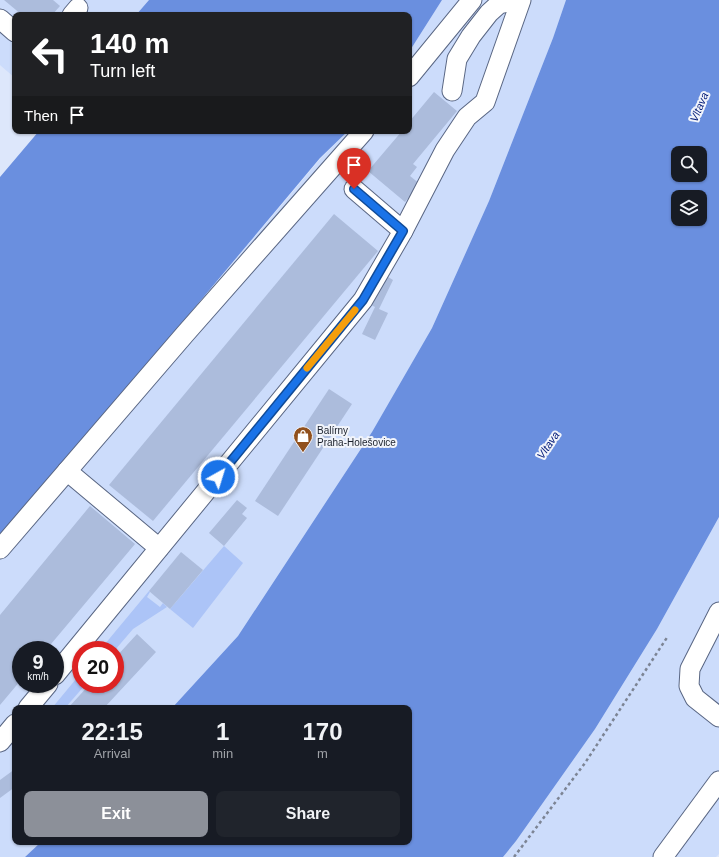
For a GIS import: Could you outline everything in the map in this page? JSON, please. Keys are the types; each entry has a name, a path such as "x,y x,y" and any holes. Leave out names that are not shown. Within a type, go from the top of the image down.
{"street":[{"path":"412,73 472,0"},
{"path":"452,91 457,59 471,36 489,13 499,4 517,0"},
{"path":"64,664 363,300 403,231 445,150 467,117 485,102 521,0"},
{"path":"0,19 12,29"},
{"path":"0,549 185,334 361,134"},
{"path":"354,189 403,231"},
{"path":"67,471 159,548"},
{"path":"719,612 690,669 689,686 695,698 719,717"},
{"path":"30,705 40,693"},
{"path":"0,742 12,728"},
{"path":"664,857 719,781"}],"path":[{"path":"514,857 585,762 668,636"}],"shaded area":[{"path":"0,0 149,0 139,12 12,12 12,75 0,65"},
{"path":"442,0 566,0 553,38 489,201 432,328 372,432 238,636 175,705 12,705 12,845 38,845 25,857 0,857 0,540 321,158 345,134 412,134 412,47"},
{"path":"719,517 719,854 716,857 503,857 516,841 595,729 657,629"},
{"path":"224,546 243,563 193,628 170,609"},
{"path":"149,591 150,592 147,597 160,607 163,603 167,607 133,629 123,641 107,641"},
{"path":"72,684 72,693 78,693 68,705 54,705"}],"water":[{"path":"149,0 442,0 412,47 412,12 139,12"},
{"name":"Vltava","path":"566,0 719,0 719,517 657,629 595,729 516,841 503,857 25,857 38,845 412,845 412,705 175,705 238,636 372,432 432,328 489,201 553,38"},
{"path":"36,134 345,134 320,158 0,540 0,177"}],"building":[{"path":"4,0 53,0 60,6 55,12 18,12"},
{"path":"434,92 457,111 413,164 417,167 410,176 420,184 405,202 368,171 399,134 412,134 412,118"},
{"path":"334,214 378,251 153,521 109,485"},
{"path":"385,275 393,280 379,309 388,313 375,340 362,334 375,307 371,305"},
{"name":"Balírny Praha-Holešovice","path":"329,389 352,404 278,516 255,501"},
{"path":"237,500 247,508 242,514 247,518 224,546 209,533"},
{"path":"90,506 135,544 54,641 12,641 12,691 0,705 0,615"},
{"path":"181,552 203,570 170,609 149,591"},
{"path":"137,634 156,652 124,686 124,648"},
{"path":"82,693 118,693 107,705 71,705"},
{"path":"12,771 12,789 0,798 0,780"}],"slow traffic":[{"path":"307,368 355,310"}],"place":[{"name":"Balírny Praha-Holešovice","path":"303,453"}],"route":[{"path":"218,477 363,300 403,231 354,189"}]}
